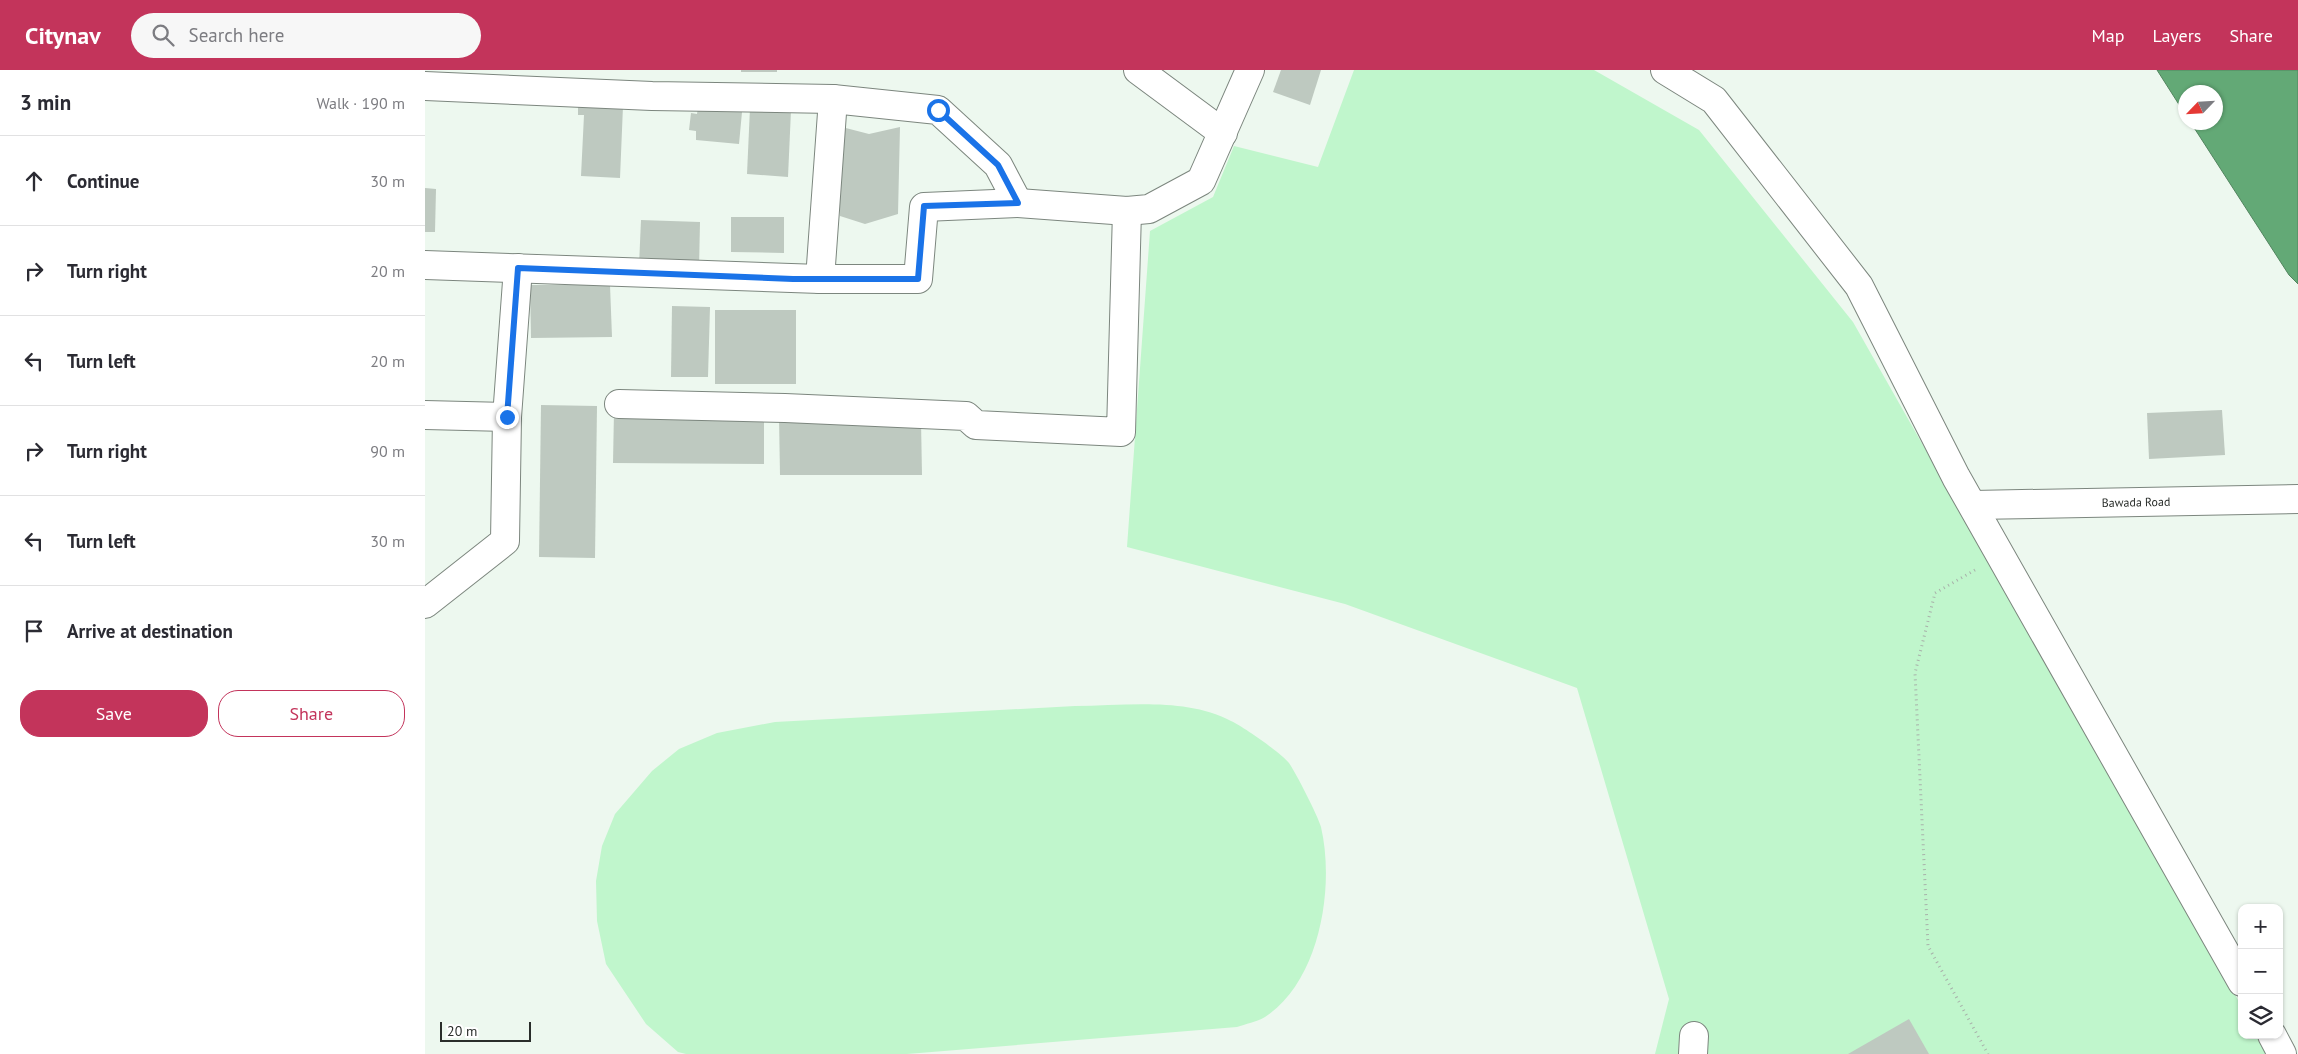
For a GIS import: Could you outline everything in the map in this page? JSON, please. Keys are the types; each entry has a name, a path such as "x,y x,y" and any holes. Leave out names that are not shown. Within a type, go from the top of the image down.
{"street":[{"path":"1138,70 1223,133"},
{"path":"425,265 820,279 918,279 924,206 1018,203 1127,211 1149,209 1201,181 1250,70"},
{"path":"1665,70 1714,100 1859,286 1956,477 2238,975"},
{"path":"425,86 652,96 833,99 938,110 998,165 1018,203"},
{"path":"820,279 833,99"},
{"path":"619,404 785,408 966,416 976,425 1121,432 1127,211"},
{"path":"425,604 505,540 507,417 518,268"},
{"path":"425,414 507,417"},
{"name":"Bawada Road","path":"1973,505 2298,499"},
{"path":"2273,1039 2282,1054"}],"path":[{"path":"1988,1054 1928,946 1915,672 1935,593 2001,555"}],"shaded area":[{"path":"1354,70 1594,70 1699,130 1853,322 2238,1000 2238,1039 2260,1039 2268,1054 1655,1054 1669,999 1577,688 1345,604 1127,547 1150,231 1213,197 1234,146 1318,167"},
{"path":"2157,70 2298,70 2298,284 2289,275 2196,130 2223,130 2223,85 2178,85 2178,103"},
{"path":"1155,704 1213,713 1253,734 1289,763 1321,827 1325,851 1324,904 1319,931 1311,957 1299,981 1284,1001 1265,1017 1237,1027 907,1054 686,1054 678,1052 646,1024 606,964 597,921 596,881 602,846 615,814 652,771 679,749 717,733 775,722 1075,706"}],"building":[{"path":"741,70 777,70 777,72 741,72"},
{"path":"1281,70 1321,70 1310,105 1273,92"},
{"path":"578,103 623,106 620,178 581,176 584,115 578,115"},
{"path":"698,107 742,112 739,144 696,140 696,131 689,130 691,113 697,114"},
{"path":"750,108 791,110 788,177 747,174"},
{"path":"838,126 869,134 900,127 898,214 865,224 840,216"},
{"path":"425,188 436,189 435,232 425,232"},
{"path":"731,217 784,217 784,253 731,252"},
{"path":"641,220 700,222 699,269 639,266"},
{"path":"530,285 610,285 612,337 531,338"},
{"path":"672,306 710,307 708,377 671,377"},
{"path":"715,310 796,310 796,384 715,384"},
{"path":"541,405 597,406 595,558 539,557"},
{"path":"2222,410 2225,455 2149,459 2147,413"},
{"path":"614,411 764,412 764,464 613,463"},
{"path":"779,417 921,421 922,475 780,475"},
{"path":"1909,1019 1929,1054 1848,1054"}],"route":[{"path":"507,417 518,268 793,279 918,279 924,206 1018,203 998,165 938,110"}]}
